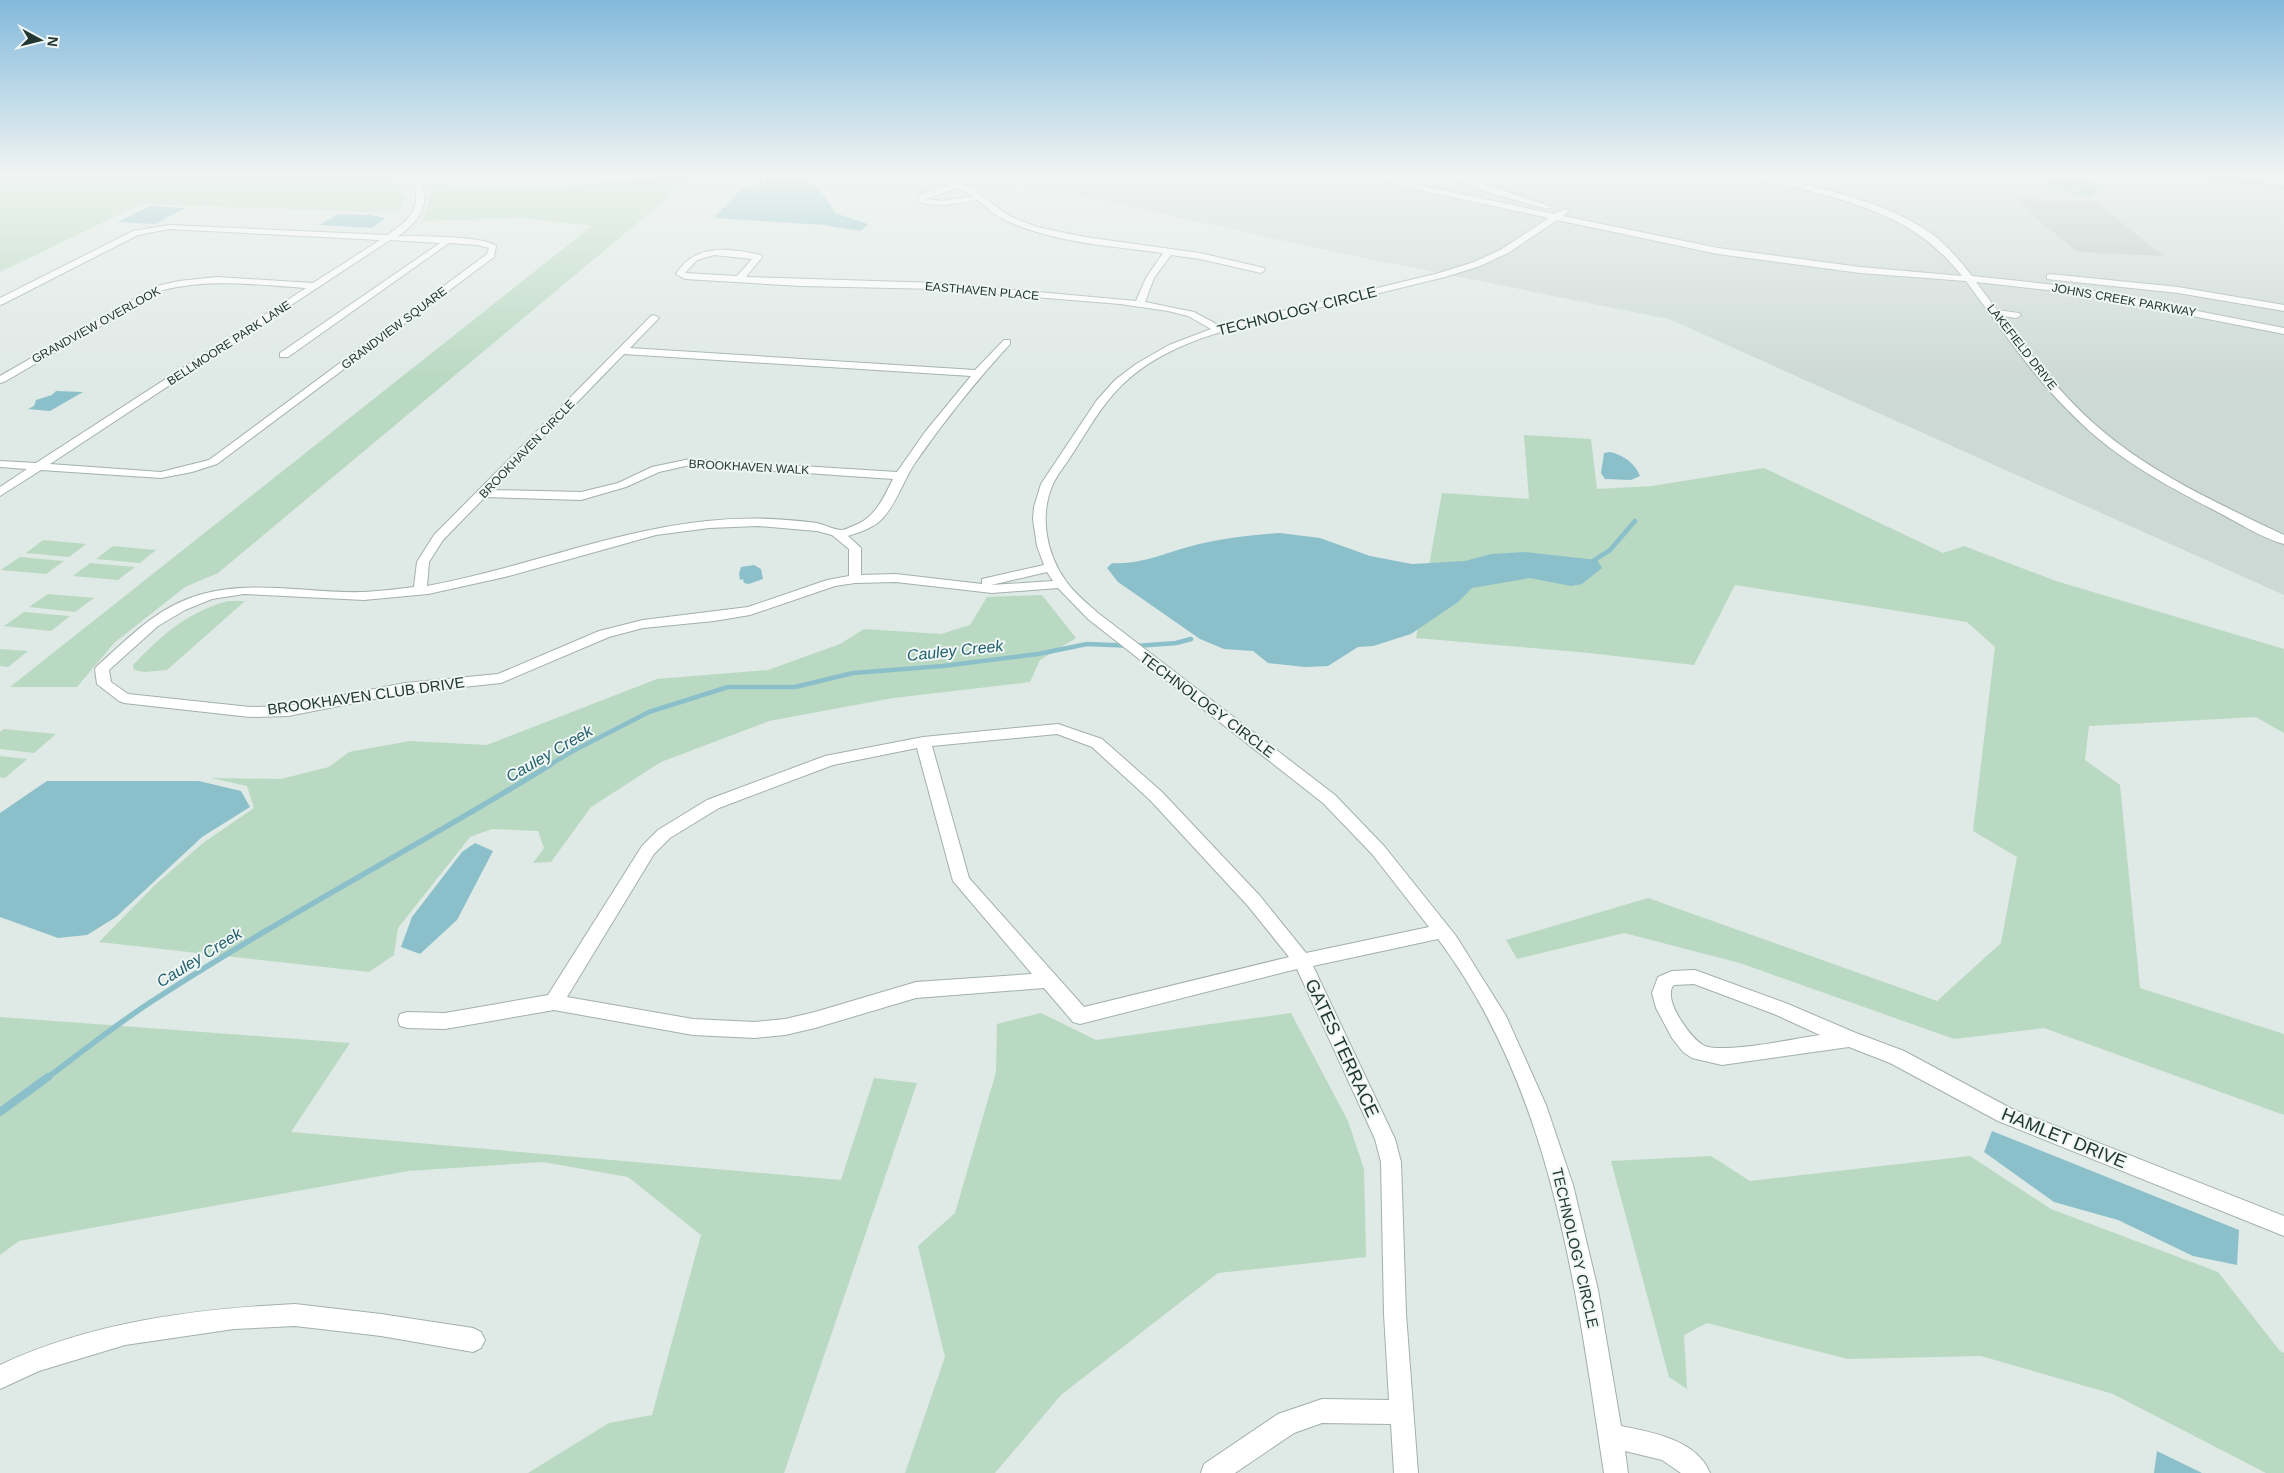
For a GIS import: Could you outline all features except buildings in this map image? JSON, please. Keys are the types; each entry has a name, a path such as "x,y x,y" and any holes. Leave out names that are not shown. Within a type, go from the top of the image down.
{"street":[{"name":"GRANDVIEW SQUARE","path":"0,302 117,243"},
{"name":"BELLMOORE PARK LANE","path":"0,492 383,243"},
{"path":"284,355 444,243"},
{"name":"GRANDVIEW SQUARE","path":"40,467 161,475 188,470 213,462 236,447 491,255 492,248 490,245 480,243"},
{"path":"1106,243 1169,251 1235,263 1261,270"},
{"name":"TECHNOLOGY CIRCLE","path":"1517,243 1505,251 1460,270 1219,330 1172,347 1140,366 1119,382 1097,408 1048,484 1040,507 1039,519 1043,546 1051,567 1061,584 1093,616 1128,645 1329,799 1378,850 1442,931 1497,1016 1536,1105 1563,1185 1587,1290 1616,1473"},
{"name":"JOHNS CREEK PARKWAY","path":"1683,243 1718,251 1834,267 2123,284 2178,290 2284,308"},
{"name":"JOHNS CREEK PARKWAY","path":"1713,243 1811,258 1966,275 2101,294 2284,331"},
{"name":"LAKEFIELD DRIVE","path":"1936,243 1966,275 2064,400 2098,432 2129,455 2174,482 2284,540"},
{"path":"1140,303 1150,278 1169,251"},
{"name":"EASTHAVEN PLACE","path":"740,279 758,257 713,252 700,254 682,269 680,274 685,276 801,283 938,286 1140,303 1191,314 1219,330"},
{"name":"GRANDVIEW OVERLOOK","path":"0,380 160,288 173,284 205,280 315,286"},
{"path":"1995,314 2016,315"},
{"name":"BROOKHAVEN CIRCLE","path":"420,591 423,562 431,547 654,318"},
{"path":"855,579 855,548 840,535 860,528 877,517 888,502 900,476 929,434 978,373 1008,342"},
{"path":"623,351 978,373"},
{"name":"BROOKHAVEN WALK","path":"484,493 581,496 622,485 656,469 690,462 900,476"},
{"path":"0,464 40,467"},
{"name":"BROOKHAVEN CLUB DRIVE","path":"840,535 836,532 817,527 758,522 709,524 655,531 500,574 420,591 364,596 244,590 208,596 180,607 153,623 102,669 104,684 124,698 250,712 288,711 404,688 502,678 604,634 642,624 714,617 750,611 832,583 855,579 896,578 992,589 1051,567"},
{"name":"BROOKHAVEN CLUB DRIVE","path":"1006,583 1061,584"},
{"name":"GATES TERRACE","path":"923,742 1058,729 1097,743 1156,796 1254,901 1302,962 1385,1139 1391,1162 1395,1314 1406,1473"},
{"path":"554,1002 648,850 664,834 713,804 830,760 923,742 961,880 1080,1016 1302,962 1442,931"},
{"name":"HAMLET DRIVE","path":"1849,1039 1722,1057 1709,1056 1695,1050 1684,1041 1663,1004 1661,992 1664,982 1672,978 1695,978 1781,1008 1849,1039 1897,1057 2005,1115 2284,1226"},
{"path":"407,1020 445,1022 554,1002 693,1027 755,1030 785,1027 814,1020 916,990 1048,980"},
{"path":"0,1376 36,1360 124,1334 234,1318 295,1315 381,1325 474,1340"},
{"path":"1213,1473 1287,1423 1322,1412 1403,1412"},
{"path":"1610,1436 1657,1446 1680,1454 1698,1473"}],"shaded area":[{"path":"1293,243 2284,243 2284,595 1669,319"}],"green space":[{"path":"0,243 61,243 0,272"},
{"path":"571,243 614,243 218,573 185,587 114,643 77,687 10,687"},
{"path":"1524,435 1591,439 1597,489 1652,486 1764,468 1943,553 1964,546 2056,581 2284,649 2284,733 2256,717 2089,726 2085,760 2120,785 2140,988 2284,1034 2284,1115 2044,1028 1954,1039 1740,963 1624,933 1517,959 1506,940 1648,898 1937,1001 2001,943 2017,857 1973,831 1995,647 1967,622 1735,585 1694,665 1589,653 1416,638 1442,493 1529,499"},
{"path":"43,540 86,544 69,557 26,553"},
{"path":"113,546 156,550 140,563 96,559"},
{"path":"20,557 64,561 46,574 1,570"},
{"path":"90,563 135,567 118,580 73,576"},
{"path":"48,594 94,598 75,612 29,607"},
{"path":"1042,595 1076,638 1040,660 1030,682 893,698 769,721 661,762 591,807 551,862 533,863 544,848 538,831 492,829 470,837 398,928 394,955 369,972 99,942 156,884 203,843 254,808 247,786 211,778 281,779 329,767 349,752 410,741 487,745 657,679 768,670 840,644 864,629 941,634 970,625 987,597"},
{"path":"228,601 245,601 167,670 144,672 134,670 133,665 165,634 200,611"},
{"path":"24,612 70,616 51,631 4,626"},
{"path":"0,649 28,651 8,667 0,666"},
{"path":"4,729 56,734 34,753 0,749 0,732"},
{"path":"0,756 27,759 5,778 0,777"},
{"path":"1041,1013 1096,1040 1291,1013 1348,1121 1364,1169 1366,1257 1218,1273 1061,1395 995,1473 905,1473 945,1357 918,1246 955,1213 996,1072 997,1024"},
{"path":"0,1017 350,1043 291,1132 841,1180 874,1078 917,1083 784,1473 528,1473 609,1423 652,1415 701,1235 628,1177 543,1162 408,1171 19,1241 0,1255"},
{"path":"1711,1156 1750,1181 1970,1156 2051,1209 2218,1272 2280,1351 2284,1353 2284,1473 2266,1473 2113,1394 1981,1356 1848,1359 1707,1323 1684,1335 1687,1389 1669,1377 1611,1161"}],"water":[{"path":"56,391 83,392 50,411 28,409 34,406 36,400 52,395"},
{"path":"1610,452 1628,460 1640,476 1631,480 1605,479 1601,473 1604,453"},
{"path":"1280,533 1320,538 1370,556 1412,564 1465,561 1491,554 1525,552 1597,560 1602,568 1582,584 1571,586 1530,578 1472,588 1458,602 1411,634 1373,646 1358,647 1328,666 1305,667 1268,663 1253,651 1224,649 1200,639 1118,582 1107,568 1112,563 1141,561 1210,542"},
{"path":"754,565 761,569 763,579 749,584 744,583 743,579 740,580 741,567"},
{"path":"47,781 199,781 241,791 250,807 202,837 116,917 87,935 58,938 0,917 0,813"},
{"path":"475,843 493,851 457,920 420,954 401,947 412,917 462,852"},
{"path":"1992,1131 2239,1230 2237,1265 2193,1256 2118,1220 2054,1202 1984,1152"},
{"path":"2157,1451 2202,1473 2154,1473"}],"waterway":[{"name":"Cauley Creek","path":"1590,563 1610,550 1635,521"},
{"name":"Cauley Creek","path":"548,766 571,752 649,712 728,687 795,687 853,673 943,666 1038,654 1087,644 1136,646 1176,643 1191,639"},
{"name":"Cauley Creek","path":"47,1078 129,1017 205,967 550,765"},
{"name":"Cauley Creek","path":"0,1112 48,1077"}]}
